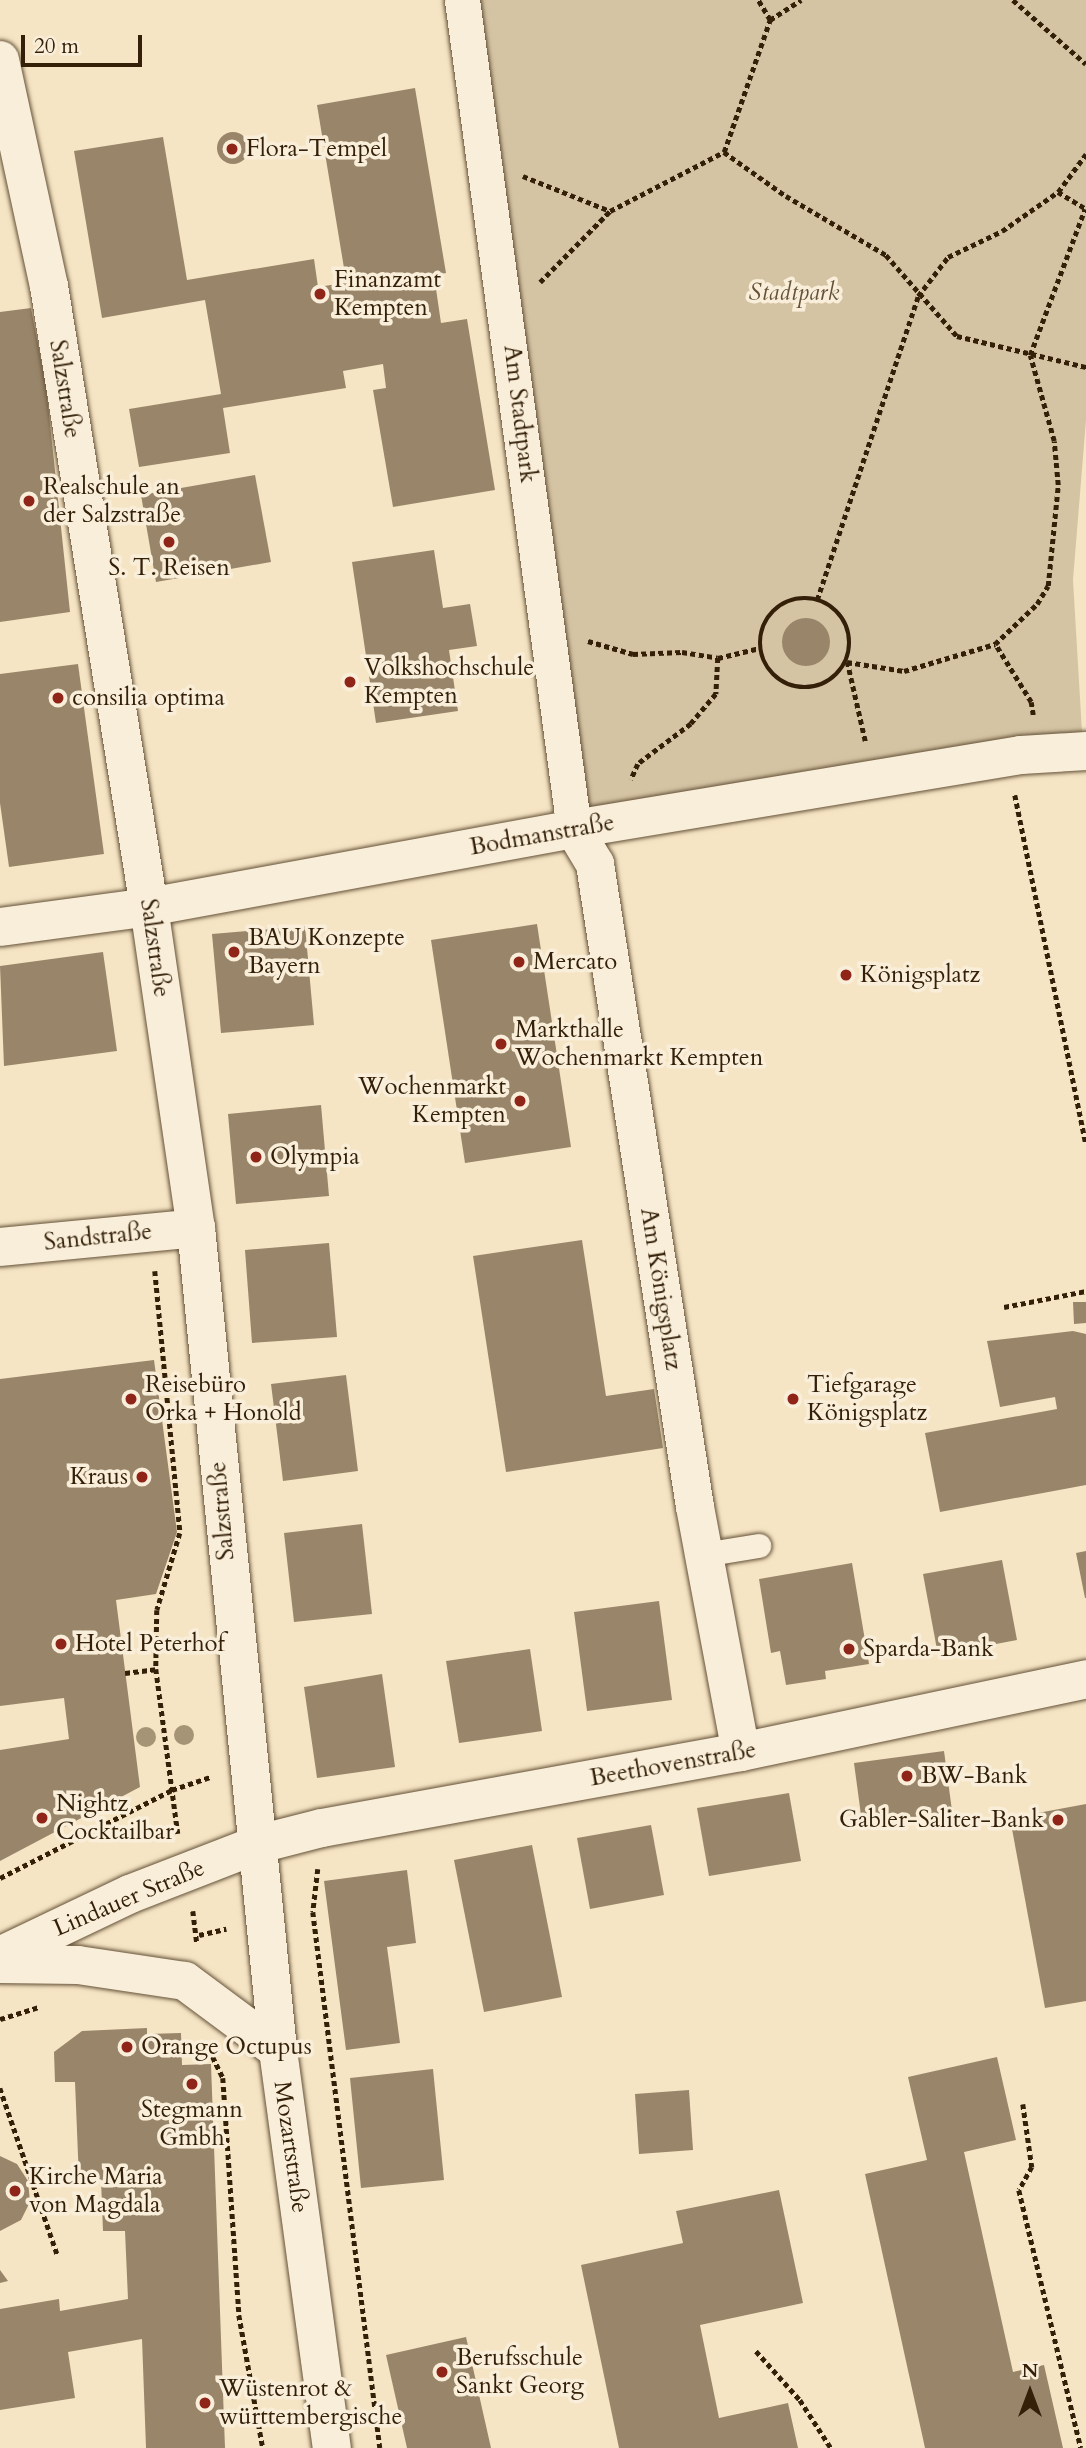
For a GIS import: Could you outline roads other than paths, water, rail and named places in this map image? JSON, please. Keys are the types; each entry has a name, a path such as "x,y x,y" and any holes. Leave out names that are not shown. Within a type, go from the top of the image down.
{"street":[{"name":"Am Stadtpark","path":"462,0 487,160 574,829"},
{"name":"Salzstraße","path":"1,72 49,286 149,907 196,1228 259,1844"},
{"name":"Bodmanstraße","path":"0,927 149,907 574,829 874,780 1037,755 1086,751"},
{"name":"Am Königsplatz","path":"574,829 597,874 704,1555 741,1752"},
{"name":"Sandstraße","path":"0,1247 196,1228"},
{"name":"Beethovenstraße","path":"259,1844 322,1828 741,1752 1086,1679"},
{"name":"Lindauer Straße","path":"0,1956 184,1873 259,1844"},
{"name":"Mozartstraße","path":"259,1844 278,2050 332,2448"},
{"path":"0,1964 78,1965 185,1981 278,2050"}],"lane":[{"path":"704,1555 759,1546"}],"place":[{"name":"Flora-Tempel","path":"232,149"},
{"name":"Finanzamt Kempten","path":"320,294"},
{"name":"Realschule an der Salzstraße","path":"29,501"},
{"name":"S. T. Reisen","path":"169,542"},
{"name":"Volkshochschule Kempten","path":"350,682"},
{"name":"consilia optima","path":"58,698"},
{"name":"BAU Konzepte Bayern","path":"234,952"},
{"name":"Mercato","path":"519,962"},
{"name":"Königsplatz","path":"846,975"},
{"name":"Markthalle Wochenmarkt Kempten","path":"501,1044"},
{"name":"Wochenmarkt Kempten","path":"520,1101"},
{"name":"Olympia","path":"256,1157"},
{"name":"Reisebüro Orka + Honold","path":"131,1399"},
{"name":"Tiefgarage Königsplatz","path":"793,1399"},
{"name":"Kraus","path":"142,1477"},
{"name":"Hotel Peterhof","path":"61,1644"},
{"name":"Sparda-Bank","path":"849,1649"},
{"name":"BW-Bank","path":"907,1776"},
{"name":"Nightz Cocktailbar","path":"42,1818"},
{"name":"Gabler-Saliter-Bank","path":"1058,1820"},
{"name":"Orange Octupus","path":"127,2047"},
{"name":"Stegmann Gmbh","path":"192,2084"},
{"name":"Kirche Maria von Magdala","path":"15,2191"},
{"name":"Berufsschule Sankt Georg","path":"442,2372"},
{"name":"Wüstenrot & württembergische","path":"205,2403"}],"park label":[{"name":"Stadtpark","path":"794,293"}]}
